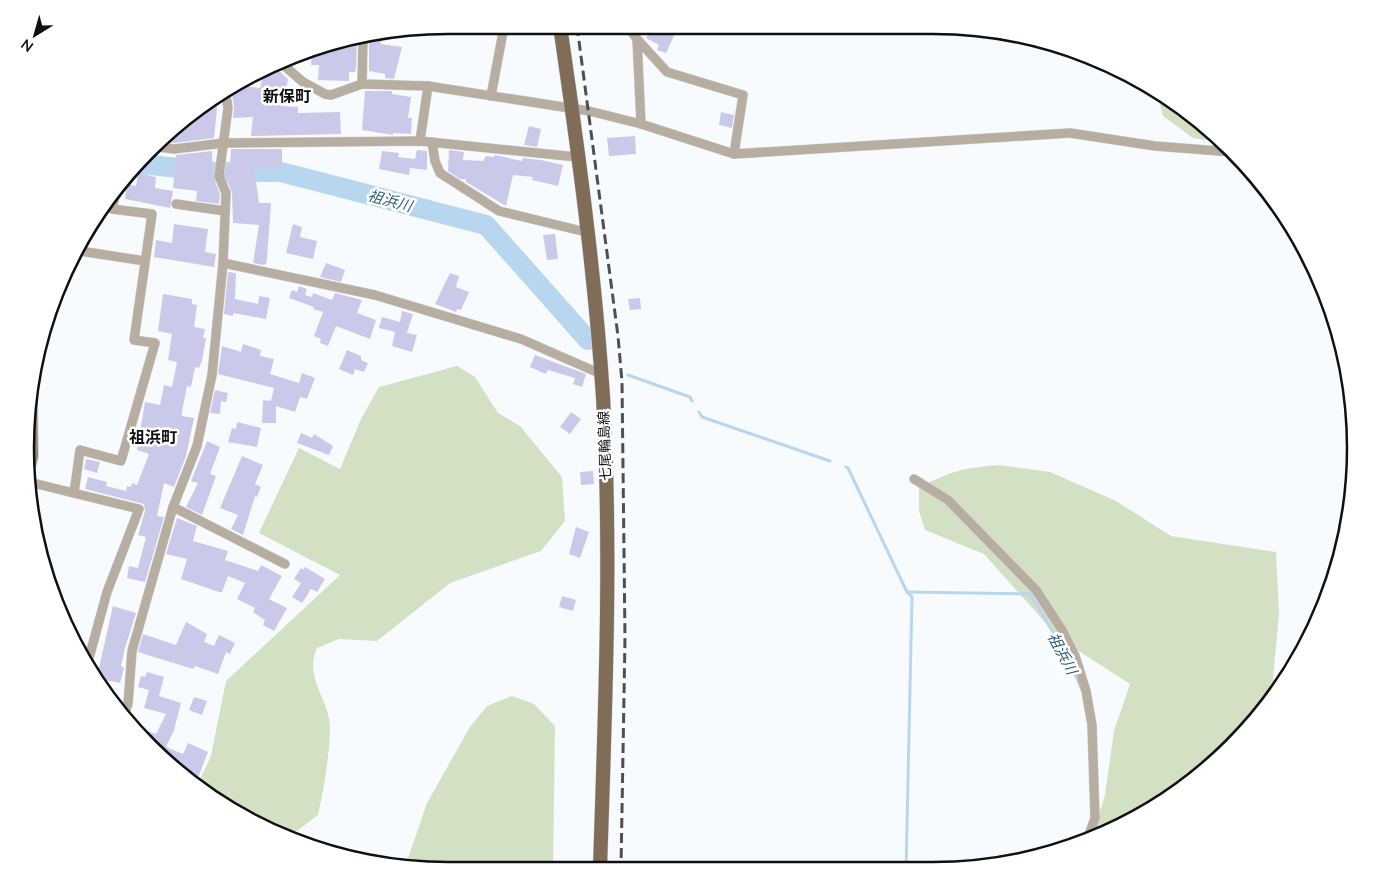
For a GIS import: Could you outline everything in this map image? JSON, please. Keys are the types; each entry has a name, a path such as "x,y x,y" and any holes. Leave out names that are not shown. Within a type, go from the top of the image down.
{"main road":[{"name":"七尾輪島線","path":"561,34 586,232 601,374 607,599 600,862"}],"street":[{"path":"491,96 503,34"},
{"path":"633,34 667,72 743,95 734,154"},
{"path":"637,39 641,124"},
{"path":"362,84 364,43"},
{"path":"285,67 302,82 325,94 331,95 362,84 428,86 571,108 641,124 734,154 1070,133 1155,146 1222,151"},
{"path":"420,141 428,86"},
{"path":"126,709 132,651 173,507 197,446 212,375 223,263 226,193 220,171 228,108 226,99"},
{"path":"163,148 174,149 224,143 420,141 577,157"},
{"path":"432,142 434,161 440,173 499,212 586,232"},
{"path":"176,204 225,210"},
{"path":"74,493 80,450 121,461 155,344 134,340 152,214 112,209 113,205"},
{"path":"83,252 145,261"},
{"path":"223,263 375,295 521,338 601,374"},
{"path":"914,479 948,500 1036,590 1062,630 1075,656 1086,691 1092,725 1095,818 1090,832"},
{"path":"36,484 139,509 107,592 90,656"},
{"path":"173,507 284,564"}],"green space":[{"path":"1159,102 1185,119 1210,141 1193,138 1163,116"},
{"path":"457,366 475,377 498,413 520,426 562,477 565,521 541,551 450,583 377,641 339,639 317,648 313,669 329,719 330,730 324,784 318,815 297,831 292,832 241,807 200,780 211,756 226,681 340,575 259,533 299,448 340,469 361,419 379,387"},
{"path":"999,465 1050,472 1116,501 1171,536 1276,552 1279,614 1273,678 1275,682 1262,700 1226,741 1185,777 1140,807 1094,830 1105,795 1114,731 1130,684 1060,639 984,554 925,530 919,511 919,488 958,471"},
{"path":"512,696 534,704 555,726 553,862 407,860 427,803 470,727 487,706"}],"building":[{"path":"648,34 675,34 666,53 657,50 659,45 646,38"},
{"path":"382,39 381,44 402,47 394,79 385,78 385,74 369,71 369,42"},
{"path":"357,44 356,69 355,72 349,72 349,81 318,80 319,65 311,65 311,57"},
{"path":"278,70 288,79 283,106 298,107 298,113 340,112 341,134 251,136 253,117 233,118 232,95 246,86 260,88 263,77"},
{"path":"365,91 392,91 392,94 411,97 408,118 412,118 411,134 393,133 393,135 362,130"},
{"path":"217,104 214,138 169,142 196,119"},
{"path":"721,112 734,115 732,128 719,125"},
{"path":"529,126 541,129 537,147 524,145"},
{"path":"635,136 636,154 609,156 607,138"},
{"path":"231,149 282,149 282,168 254,168 259,203 271,203 267,258 266,264 263,265 253,263 259,225 233,223 232,193 225,175 227,166 230,166"},
{"path":"417,150 427,151 427,170 410,168 409,175 379,169 382,151 399,153 398,157 415,159"},
{"path":"449,150 464,152 463,160 483,161 486,156 494,157 495,155 522,161 523,158 563,165 558,186 532,180 533,177 513,175 506,206 466,182 466,179 460,179 448,171"},
{"path":"212,151 213,176 220,194 219,204 196,201 197,191 173,188 176,155"},
{"path":"139,173 156,177 155,188 173,191 170,208 125,199 127,187 129,184 136,186"},
{"path":"174,224 208,229 205,252 216,254 214,267 154,257 156,240 172,243"},
{"path":"293,224 302,227 300,237 317,241 313,259 286,253"},
{"path":"555,234 558,259 547,260 543,235"},
{"path":"326,263 345,270 341,282 320,277"},
{"path":"228,272 236,273 235,299 258,304 259,296 270,298 266,319 233,313 233,316 224,314"},
{"path":"450,273 459,276 456,287 469,292 461,310 457,309 456,312 435,304"},
{"path":"299,286 307,289 305,295 312,297 313,293 332,300 335,293 362,300 357,313 376,320 370,339 336,326 328,346 320,343 321,339 314,336 323,312 289,298 292,290 297,292"},
{"path":"163,294 192,299 192,304 197,305 194,327 205,329 203,338 206,338 202,361 199,368 195,367 191,387 187,386 182,412 182,416 194,418 186,456 174,487 164,483 157,516 164,517 145,582 127,578 129,566 138,568 146,537 138,535 145,511 144,504 85,489 88,477 107,482 106,486 126,491 127,486 131,487 132,483 137,485 149,454 137,450 145,402 160,405 164,385 172,387 177,362 168,360 172,334 158,331"},
{"path":"640,298 641,309 630,310 628,299"},
{"path":"402,311 413,314 407,333 417,335 412,352 392,346 395,332 379,328 382,317 400,322"},
{"path":"243,344 261,350 260,356 274,359 270,374 299,383 302,373 315,378 307,399 300,397 295,412 276,406 276,423 262,423 263,400 271,401 274,388 218,374 222,346 241,352"},
{"path":"347,350 361,356 361,360 368,363 364,372 355,369 353,375 339,369"},
{"path":"535,355 586,374 582,387 573,384 575,378 548,370 546,374 530,367"},
{"path":"215,390 228,393 226,402 221,401 220,414 210,413"},
{"path":"571,412 581,419 570,434 560,427"},
{"path":"237,422 261,428 257,447 228,442 232,428 236,429"},
{"path":"301,433 312,438 314,434 333,446 329,455 297,443"},
{"path":"207,441 220,447 210,474 216,476 202,515 186,507 198,483 191,481"},
{"path":"242,456 263,465 255,484 261,487 257,497 255,496 243,535 231,529 238,515 220,508"},
{"path":"86,459 100,462 97,473 84,469"},
{"path":"593,471 594,484 581,485 580,472"},
{"path":"177,518 197,526 193,541 228,551 225,560 258,571 261,565 282,576 269,599 287,608 274,631 263,625 265,620 253,612 255,608 237,599 245,583 228,576 222,592 219,592 181,579 187,559 166,554"},
{"path":"576,527 589,532 580,558 569,554"},
{"path":"305,567 325,579 317,592 311,589 302,603 292,597 301,583 294,579 301,568 303,570"},
{"path":"562,596 576,600 573,611 559,607"},
{"path":"113,606 136,613 125,648 121,666 124,668 120,683 106,680 97,668 99,668"},
{"path":"186,622 207,634 204,642 214,646 219,635 235,643 230,654 226,652 218,674 195,666 193,669 138,652 143,634 176,645"},
{"path":"147,672 164,677 159,696 181,703 174,730 166,747 183,754 188,743 208,752 198,778 145,730 156,734 166,714 144,708 149,690 138,687 141,676 145,677"},
{"path":"194,697 207,701 202,715 189,710"}],"waterway":[{"name":"祖浜川","path":"146,165 216,172 281,172 486,225 588,340"},
{"name":"祖浜川","path":"628,375 690,397 692,401"},
{"name":"祖浜川","path":"699,412 702,417 830,461"},
{"name":"祖浜川","path":"846,467 907,592 912,597 906,862"},
{"name":"祖浜川","path":"907,592 1030,594 1066,654 1081,688"},
{"name":"祖浜川","path":"1097,822 1097,829"}],"railway":[{"path":"578,34 618,336 622,382 625,638 621,862"}],"district":[{"name":"新保町","path":"287,95"},
{"name":"祖浜町","path":"153,436"}]}
